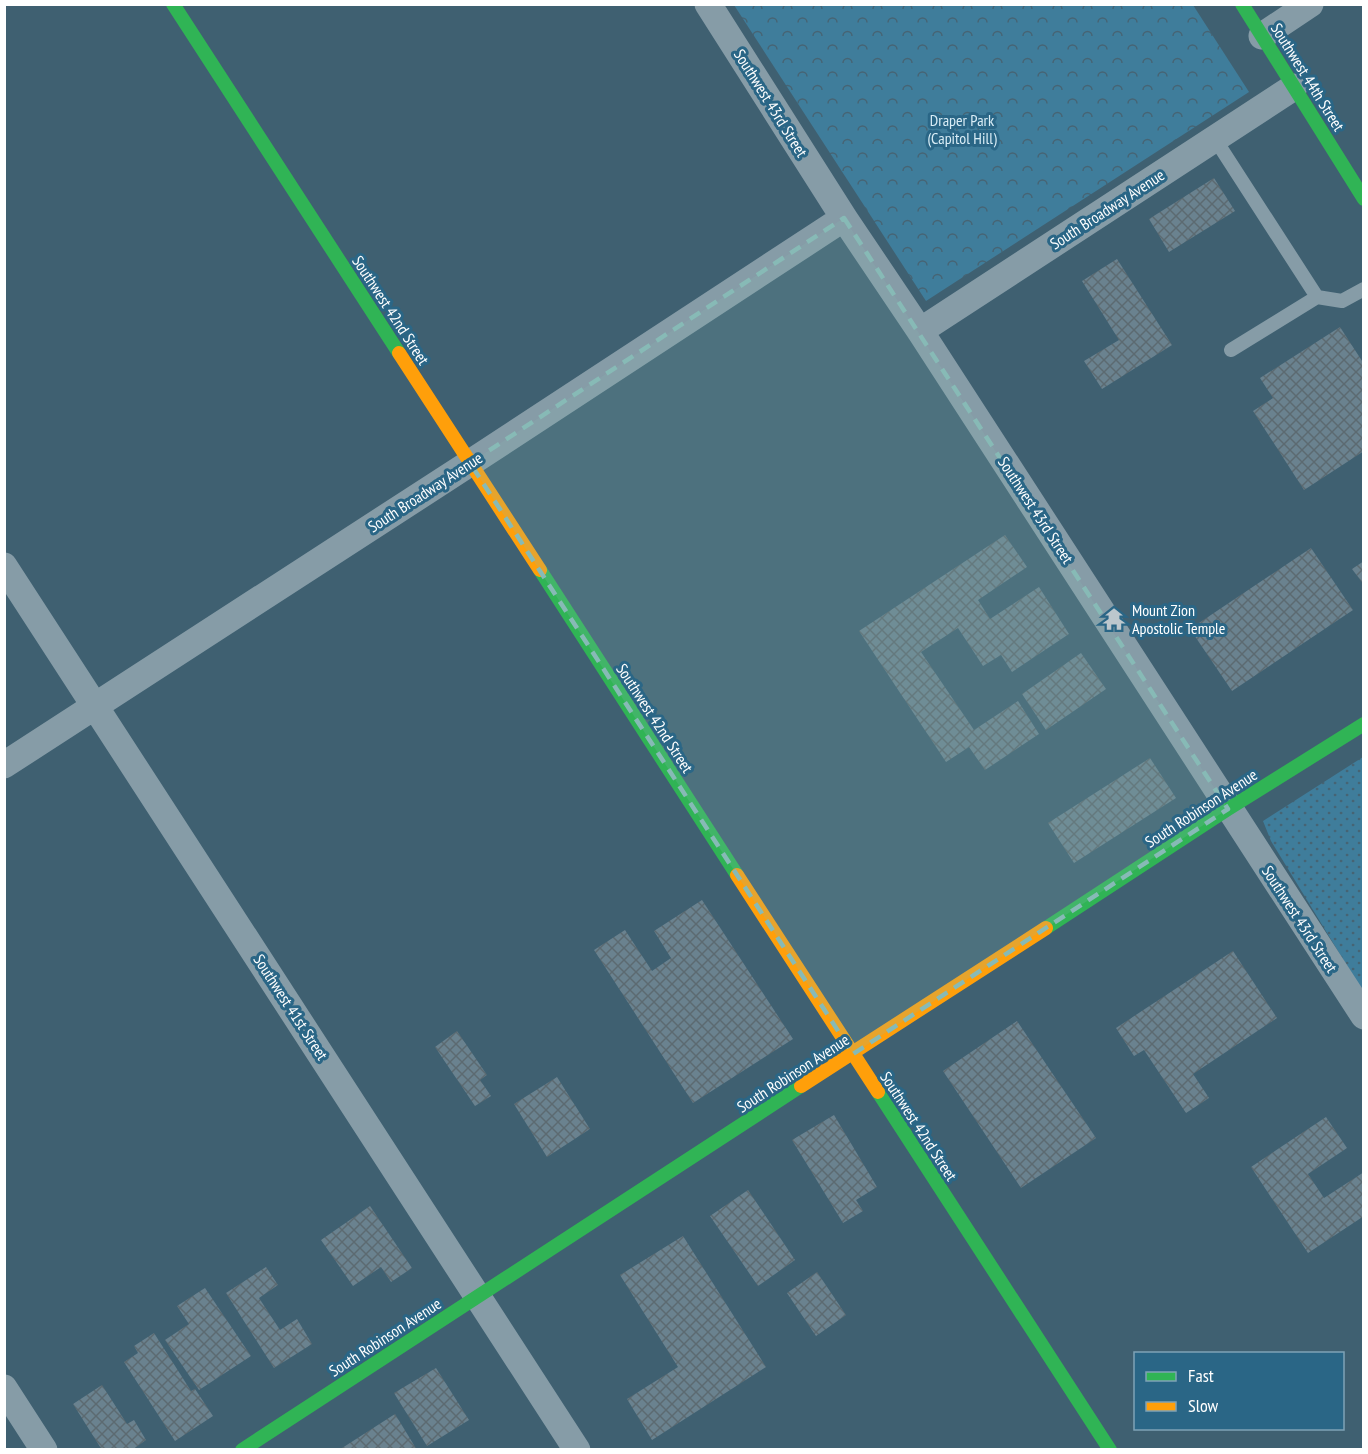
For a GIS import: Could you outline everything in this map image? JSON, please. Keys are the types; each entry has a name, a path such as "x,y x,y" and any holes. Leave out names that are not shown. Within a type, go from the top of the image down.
{"street":[{"name":"Southwest 42nd Street","path":"173,4 1110,1449"},
{"name":"Southwest 43rd Street","path":"708,4 844,218 920,331 1364,1016"},
{"name":"Southwest 44th Street","path":"1242,4 1364,199"},
{"path":"1262,36 1310,4"},
{"name":"South Broadway Avenue","path":"920,331 1294,87"},
{"name":"South Broadway Avenue","path":"4,765 844,218"},
{"name":"Southwest 41st Street","path":"4,566 577,1449"},
{"name":"South Robinson Avenue","path":"242,1449 1228,809 1364,724"},
{"path":"4,1388 44,1449"}],"lane":[{"path":"1215,139 1317,297"},
{"path":"1231,350 1317,297 1342,301 1364,289"}],"highlighted area":[{"path":"844,218 1228,809 853,1054 470,463"}],"green space":[{"name":"Draper Park (Capitol Hill)","path":"734,5 1193,5 1249,92 926,301"},
{"path":"1363,757 1363,992 1271,841 1263,821"}],"building":[{"path":"1214,178 1235,211 1169,252 1149,219"},
{"path":"1117,259 1172,345 1102,389 1084,361 1119,340 1082,281"},
{"path":"1340,327 1364,364 1364,451 1304,490 1253,411 1273,398 1260,378"},
{"path":"1005,535 1027,567 978,600 990,619 1039,587 1069,634 1012,672 1001,655 983,666 958,628 921,652 974,730 1018,701 1039,734 985,770 969,747 946,762 859,631"},
{"path":"1311,548 1353,610 1232,691 1190,629"},
{"path":"1364,561 1364,585 1352,569"},
{"path":"1081,653 1106,689 1046,730 1022,694"},
{"path":"1150,758 1176,798 1074,863 1048,823"},
{"path":"702,900 793,1039 693,1103 594,950 625,930 652,971 671,958 654,931"},
{"path":"1233,951 1277,1018 1193,1074 1209,1098 1186,1113 1144,1050 1134,1056 1116,1028"},
{"path":"1017,1021 1096,1138 1021,1188 943,1071"},
{"path":"457,1031 487,1075 480,1080 491,1096 475,1106 435,1047"},
{"path":"557,1077 590,1129 547,1157 514,1104"},
{"path":"834,1115 877,1187 856,1200 863,1211 843,1223 792,1140"},
{"path":"1326,1117 1347,1148 1308,1174 1324,1198 1364,1172 1364,1216 1308,1253 1251,1167"},
{"path":"748,1190 795,1260 758,1286 710,1216"},
{"path":"370,1206 412,1268 391,1282 381,1267 353,1286 321,1240"},
{"path":"683,1236 766,1367 652,1440 627,1399 678,1367 620,1275"},
{"path":"266,1267 278,1285 259,1298 280,1330 297,1319 312,1344 274,1368 226,1293"},
{"path":"817,1272 846,1315 816,1336 787,1293"},
{"path":"205,1288 251,1356 199,1390 165,1340 189,1324 177,1306"},
{"path":"154,1333 191,1391 195,1389 213,1416 175,1441 124,1362 138,1353 134,1346"},
{"path":"436,1368 469,1420 427,1446 394,1393"},
{"path":"102,1385 127,1424 134,1420 146,1440 132,1450 102,1450 73,1404"},
{"path":"395,1414 417,1450 339,1450"}],"traffic: fast":[{"path":"173,4 399,353"},
{"path":"1242,4 1364,199"},
{"path":"540,570 737,875"},
{"path":"1046,928 1228,809 1364,724"},
{"path":"242,1450 801,1086"},
{"path":"878,1092 1110,1450"}],"traffic: slow":[{"path":"399,353 540,570"},
{"path":"737,875 878,1092"},
{"path":"801,1086 1046,928"}],"place":[{"name":"Mount Zion Apostolic Temple","path":"1114,619"}]}
